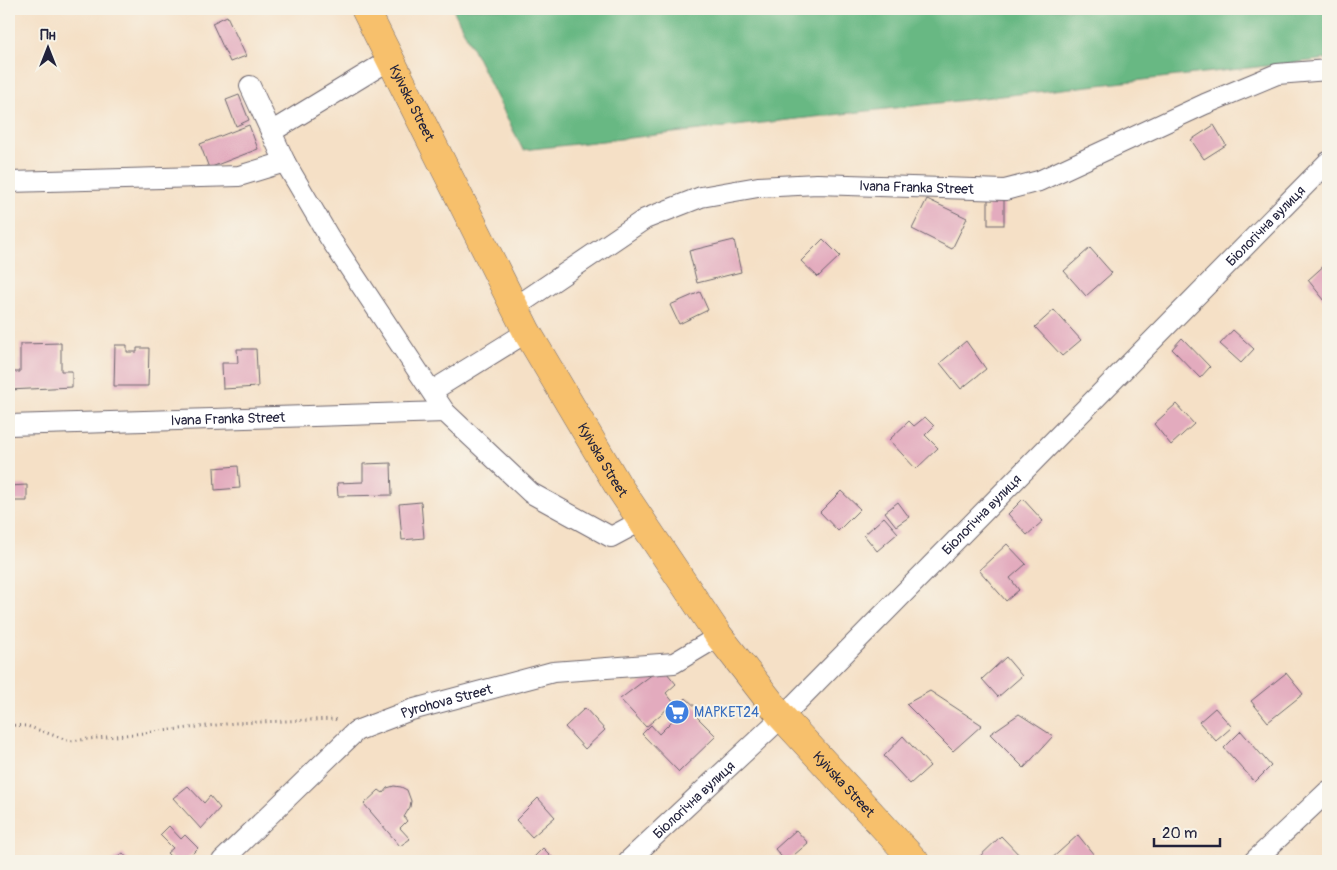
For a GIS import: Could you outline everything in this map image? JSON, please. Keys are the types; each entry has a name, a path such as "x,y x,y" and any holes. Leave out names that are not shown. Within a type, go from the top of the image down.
{"highway":[{"name":"Kyivska Street","path":"365,9 514,308 617,484 719,636 782,717 915,861"}],"street":[{"path":"271,132 391,59"},
{"name":"Ivana Franka Street","path":"514,308 644,219 701,197 758,187 816,184 1005,190 1040,181 1205,104 1277,74 1328,70"},
{"path":"250,86 285,162 329,237 445,412 531,493 611,538 642,521"},
{"path":"9,182 239,176 285,162"},
{"name":"Біологічна вулиця","path":"628,861 782,717 1328,162"},
{"path":"432,391 527,332"},
{"name":"Ivana Franka Street","path":"9,424 445,412"},
{"name":"Pyrohova Street","path":"222,861 356,732 411,710 553,672 674,663 719,636"},
{"path":"1254,861 1328,791"}],"path":[{"path":"9,725 27,726 70,741 235,723 335,719 356,732"}],"green space":[{"path":"453,9 1328,9 1328,59 523,150"}],"building":[{"path":"227,16 246,56 230,62 212,23"},
{"path":"239,95 249,120 236,126 226,100"},
{"path":"249,125 258,149 209,168 200,144"},
{"path":"1214,125 1226,145 1204,159 1191,140"},
{"path":"927,199 967,218 952,249 912,229"},
{"path":"988,199 1004,199 1004,225 988,225"},
{"path":"823,239 840,256 818,277 801,261"},
{"path":"734,240 741,272 697,283 689,251"},
{"path":"1090,248 1112,273 1086,296 1064,271"},
{"path":"1328,262 1328,299 1325,301 1308,280"},
{"path":"700,292 708,310 679,324 670,305"},
{"path":"1054,310 1081,340 1062,356 1035,327"},
{"path":"1233,330 1254,349 1241,363 1220,344"},
{"path":"1182,338 1210,367 1200,378 1172,349"},
{"path":"966,341 986,369 961,389 940,363"},
{"path":"61,343 61,371 72,371 72,387 9,390 9,372 20,372 20,344"},
{"path":"115,345 127,345 127,352 137,352 137,348 149,348 148,386 114,386"},
{"path":"237,349 256,349 258,387 223,389 222,363 238,363"},
{"path":"1176,404 1194,424 1171,445 1154,424"},
{"path":"925,417 934,426 925,435 938,448 916,469 889,440 909,421 914,426"},
{"path":"391,463 392,495 338,496 337,483 363,482 363,464"},
{"path":"238,466 240,488 215,490 214,468"},
{"path":"27,485 27,501 9,501 9,486"},
{"path":"841,491 860,509 838,531 820,512"},
{"path":"1023,499 1043,521 1027,535 1008,514"},
{"path":"421,502 424,538 402,540 399,504"},
{"path":"898,502 909,517 896,526 885,512"},
{"path":"884,517 898,533 877,551 864,535"},
{"path":"1007,544 1026,564 1010,578 1019,590 1006,601 979,570"},
{"path":"1006,657 1022,676 998,697 982,679"},
{"path":"662,667 676,684 666,693 674,703 646,727 620,699"},
{"path":"1286,673 1303,694 1268,722 1251,701"},
{"path":"930,691 982,725 953,751 906,704"},
{"path":"686,698 701,712 697,717 716,736 679,772 642,734 651,725 659,734 677,716 673,711"},
{"path":"585,708 605,730 585,749 565,727"},
{"path":"1215,708 1232,727 1216,741 1199,722"},
{"path":"1019,714 1053,736 1024,768 990,734"},
{"path":"1241,731 1271,766 1255,782 1224,748"},
{"path":"903,736 930,766 910,784 884,756"},
{"path":"188,786 204,803 210,796 220,808 201,829 173,798"},
{"path":"394,786 407,790 411,801 404,817 407,821 400,828 410,839 400,846 364,804 379,790 383,793 387,788"},
{"path":"538,798 555,817 532,837 516,820"},
{"path":"169,826 181,839 185,835 198,848 185,861 175,861 167,853 173,848 160,835"},
{"path":"796,830 808,843 785,861 775,849"},
{"path":"1078,835 1094,855 1088,861 1049,861"},
{"path":"1001,836 1023,861 975,861"},
{"path":"543,848 556,861 536,861 533,858"},
{"path":"123,853 129,861 112,861"}],"place":[{"name":"МАРКЕТ24","path":"677,712"}]}
